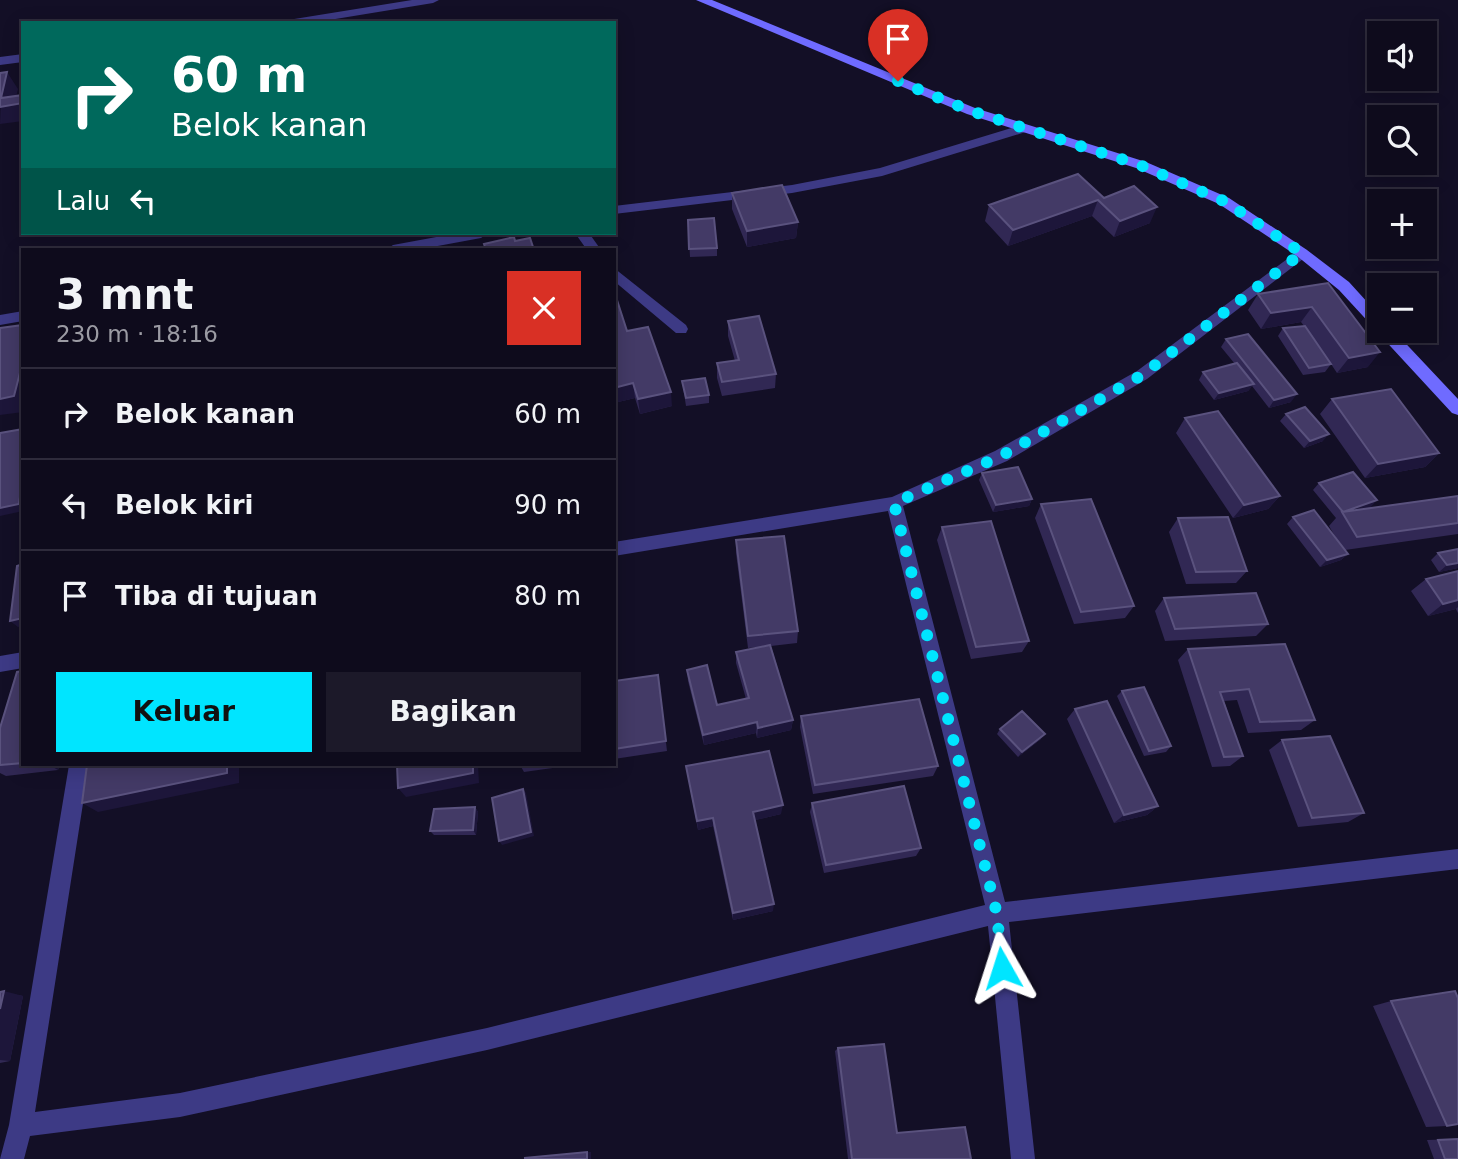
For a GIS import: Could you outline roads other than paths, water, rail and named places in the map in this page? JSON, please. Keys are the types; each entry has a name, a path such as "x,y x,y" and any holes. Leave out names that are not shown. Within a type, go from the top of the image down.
{"street":[{"path":"301,21 433,0"},
{"path":"702,0 971,111 1140,165 1224,201 1302,253 1344,286 1367,311"},
{"path":"0,61 21,58"},
{"path":"616,210 792,189 882,172 1025,128"},
{"path":"403,248 471,235"},
{"path":"616,549 894,503 1001,456 1142,375 1302,253"},
{"path":"616,275 681,329"},
{"path":"0,320 21,316"},
{"path":"1396,343 1458,409"},
{"path":"894,503 997,914 1023,1159"},
{"path":"0,664 21,660"},
{"path":"12,1159 21,1125 79,766"},
{"path":"21,1125 207,1100 500,1035 997,914 1458,859"}]}
